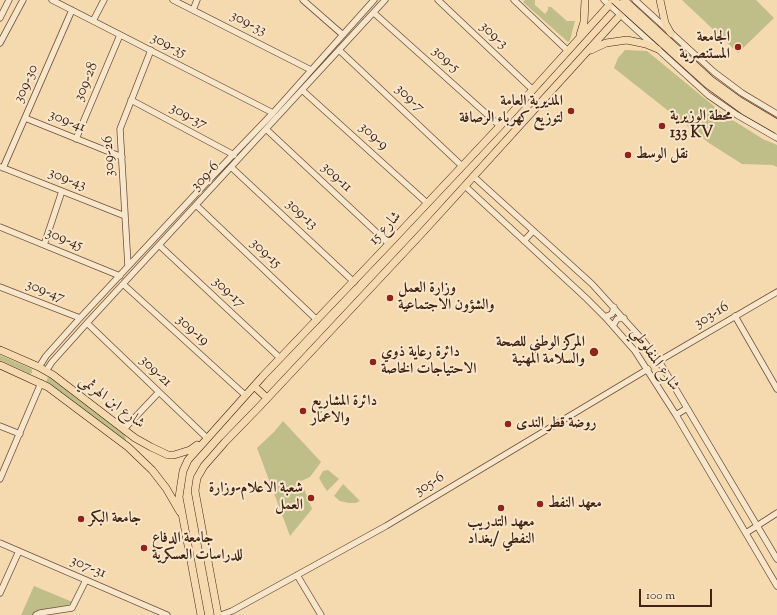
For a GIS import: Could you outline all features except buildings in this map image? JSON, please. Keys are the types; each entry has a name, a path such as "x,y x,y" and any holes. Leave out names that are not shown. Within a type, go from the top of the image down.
{"main road":[{"path":"576,41 581,33 584,22 585,0"},
{"path":"624,0 711,80 740,101 777,123"},
{"path":"660,0 665,22 671,34"},
{"name":"شارع 15","path":"182,516 179,497 183,471 188,460 245,395 354,282 500,126 610,2"},
{"path":"610,2 707,84 744,111 777,130"},
{"name":"شارع 15","path":"220,615 195,491 197,478 204,466 465,186 621,14"},
{"path":"587,52 606,43 627,40 646,44 658,49"},
{"name":"شارع ابن الهرثمي","path":"0,350 46,371 135,438 168,455 181,454 190,450 207,438"},
{"name":"شارع ابن الهرثمي","path":"0,365 37,381 128,447 152,470 166,488 182,516"},
{"path":"37,381 39,367"},
{"path":"37,381 46,371"},
{"path":"254,386 267,398"},
{"path":"86,416 94,407"},
{"path":"128,447 135,438"},
{"path":"182,516 201,615"}],"street":[{"path":"0,18 9,0"},
{"path":"0,43 23,0"},
{"name":"309-35","path":"52,0 273,113"},
{"path":"93,21 104,0"},
{"name":"309-33","path":"173,0 311,70"},
{"path":"193,10 197,0"},
{"path":"303,0 342,37 345,43"},
{"name":"309-6","path":"39,367 46,356 80,318 204,184 234,155 273,113 374,0"},
{"name":"309-6","path":"46,371 52,362 87,323 385,0"},
{"name":"309-3","path":"438,0 532,89"},
{"path":"517,1 568,51"},
{"path":"634,1 712,72 777,114"},
{"path":"610,2 701,88 726,108 777,138"},
{"name":"309-30","path":"1,168 25,118 72,10"},
{"name":"309-5","path":"374,13 500,126"},
{"name":"309-28","path":"76,139 120,35"},
{"name":"309-26","path":"128,266 120,129 151,50"},
{"name":"309-7","path":"339,50 462,166"},
{"path":"700,82 701,88"},
{"name":"309-9","path":"302,90 427,203"},
{"name":"309-37","path":"131,100 234,155"},
{"name":"309-41","path":"25,118 122,157"},
{"name":"309-11","path":"266,129 389,244"},
{"name":"309-13","path":"231,167 354,282"},
{"name":"309-43","path":"1,168 125,216"},
{"name":"شارع المنفلوطي","path":"473,176 592,284 624,318 659,361 777,558"},
{"path":"204,184 209,190"},
{"name":"شارع المنفلوطي","path":"465,186 605,317 635,351 676,414 777,586"},
{"path":"44,245 62,191"},
{"name":"309-15","path":"196,205 317,320"},
{"name":"309-45","path":"0,227 120,276"},
{"path":"524,241 533,231"},
{"name":"309-17","path":"159,245 280,358"},
{"name":"309-19","path":"123,284 245,395"},
{"name":"309-47","path":"0,287 80,318"},
{"name":"303-16","path":"659,361 777,292"},
{"path":"104,293 110,298"},
{"path":"605,317 612,314 614,308"},
{"path":"735,316 777,389"},
{"path":"613,326 616,319 624,318"},
{"name":"309-21","path":"87,323 207,438"},
{"name":"305-6","path":"220,615 231,611 297,576 386,526 648,369"},
{"path":"0,479 20,434 37,381"},
{"path":"124,429 159,392"},
{"path":"676,414 687,408"},
{"path":"0,426 20,434"},
{"path":"746,532 777,513"},
{"name":"307-31","path":"0,543 167,615"},
{"path":"0,593 19,551"},
{"path":"0,574 7,577"},
{"path":"297,576 321,615"},
{"path":"36,615 72,608 86,580"}],"shaded area":[{"path":"525,0 535,0 535,5 545,14 548,7 551,7 567,21 575,21 570,40 568,42 523,2"},
{"path":"682,0 756,0 774,18 738,53"},
{"path":"625,50 647,51 726,116 763,139 777,145 777,167 773,165 742,164 709,143 614,68 618,58"},
{"path":"0,355 32,369 32,373 30,374 0,360"},
{"path":"48,377 125,434 126,440 119,437 46,382"},
{"path":"283,421 321,462 310,477 301,481 312,509 290,536 257,448"},
{"path":"328,470 339,479 327,491 319,478 323,471"},
{"path":"343,484 360,501 356,503 349,503 340,501 334,496"},
{"path":"34,586 75,603 74,605 36,615 21,615"}],"place":[{"name":"الجامعة المستنصرية","path":"738,47"},
{"name":"المديرية العامة لتوزيع كهرباء الرصافة","path":"571,111"},
{"name":"محطة الوزيرية 133 KV","path":"662,126"},
{"name":"نقل الوسط","path":"628,155"},
{"name":"وزارة العمل والشؤون الاجتماعية","path":"390,298"},
{"name":"المركز الوطني للصحة والسلامة المهنية","path":"594,352"},
{"name":"دائرة رعاية ذوي الاحتياجات الخاصة","path":"373,362"},
{"name":"دائرة المشاريع والاعمار","path":"303,411"},
{"name":"روضة قطر الندى","path":"508,424"},
{"name":"شعبة الاعلام-وزارة العمل","path":"311,498"},
{"name":"معهد النفط","path":"540,504"},
{"name":"معهد التدريب النفطي /بغداد","path":"501,508"},
{"name":"جامعة البكر","path":"81,519"},
{"name":"جامعة الدفاع للدراسات العسكرية","path":"144,548"}]}
